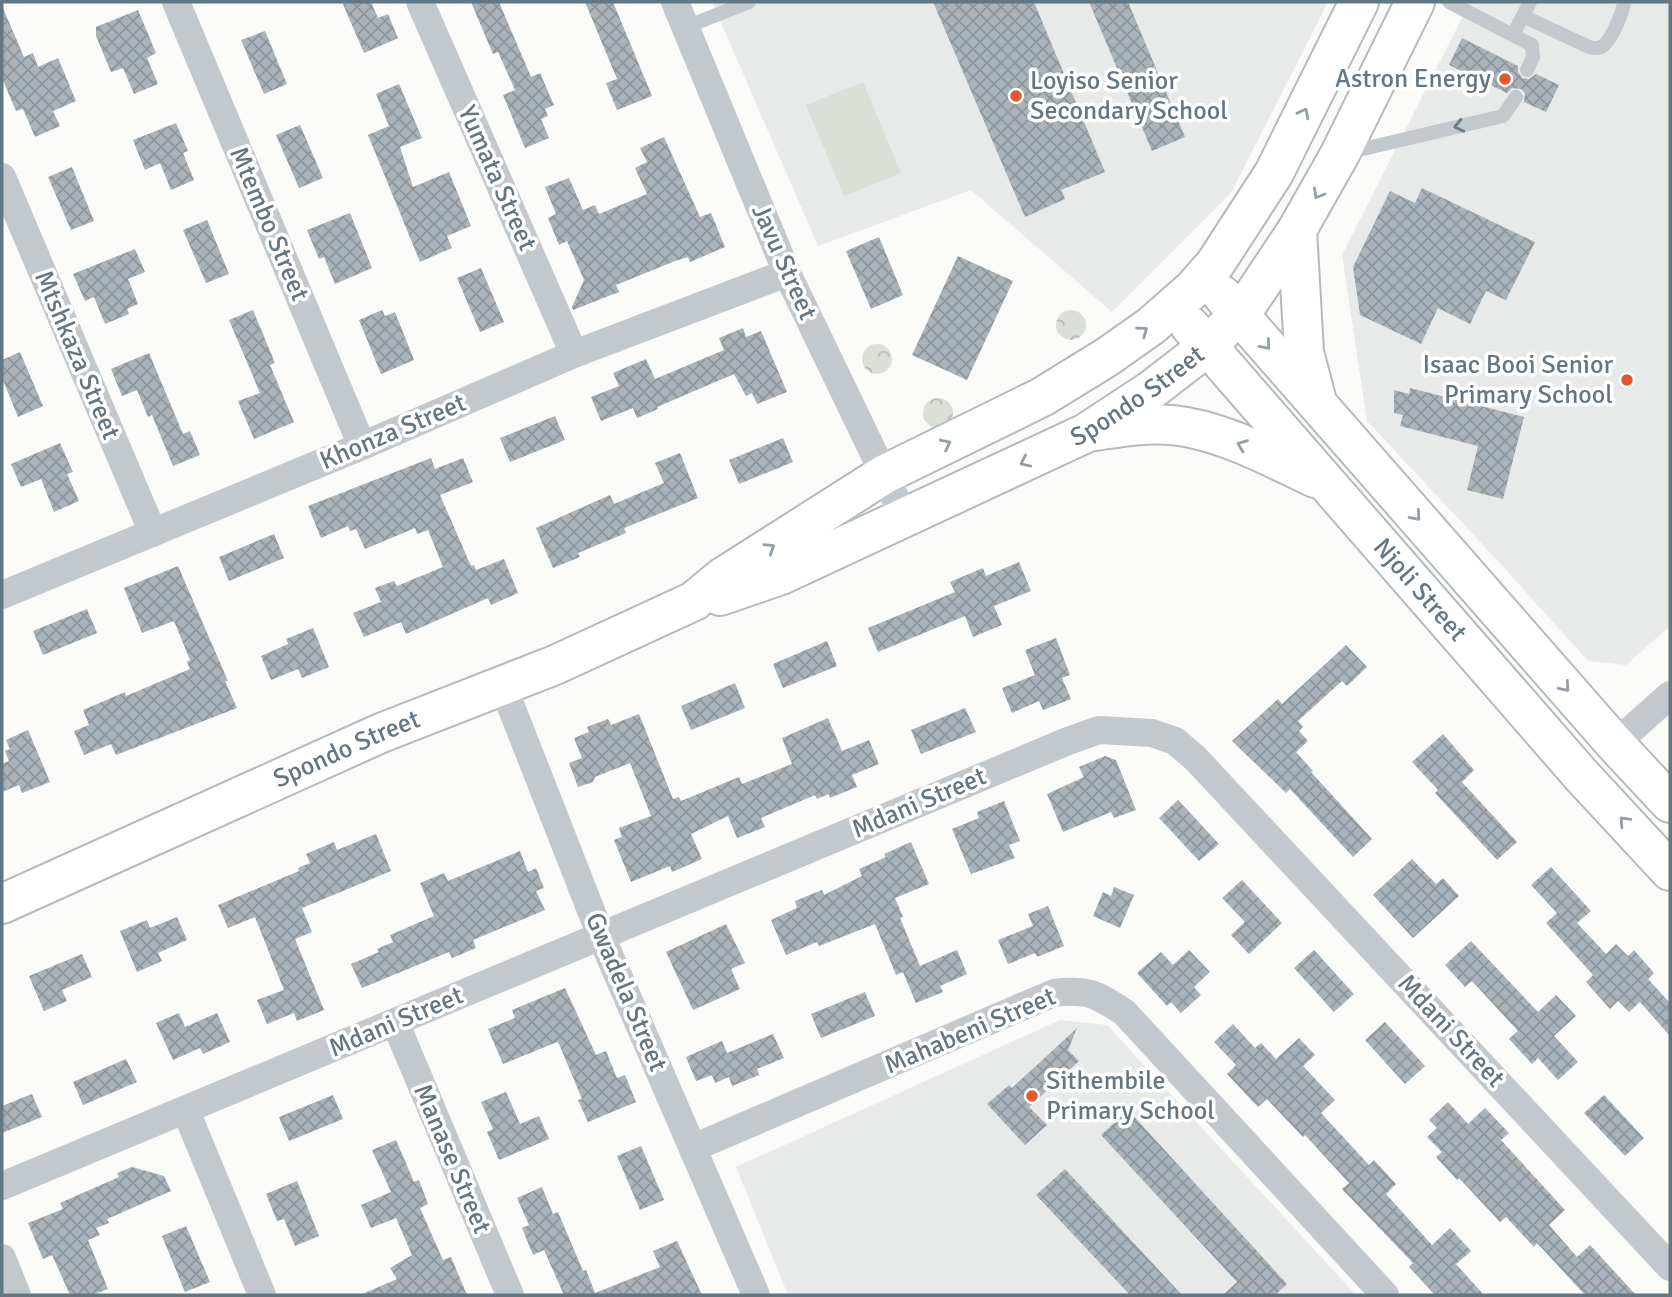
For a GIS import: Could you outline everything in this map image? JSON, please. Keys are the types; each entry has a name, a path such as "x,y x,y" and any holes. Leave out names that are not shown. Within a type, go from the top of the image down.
{"main road":[{"name":"Spondo Street","path":"694,601 723,577 885,474 1042,397 1151,326 1205,275 1251,211 1274,173 1359,2"},
{"name":"Spondo Street","path":"2,904 382,733 503,686 694,601 727,595 781,575 1086,433 1150,391 1207,347 1240,315 1297,230 1340,154 1415,2"},
{"path":"1297,230 1304,352 1317,404"},
{"name":"Njoli Street","path":"1205,275 1615,744 1670,803"},
{"name":"Njoli Street","path":"1173,306 1581,775 1670,871"},
{"path":"1086,433 1139,425 1170,425 1193,429 1244,446 1326,484"}],"street":[{"name":"Mtembo Street","path":"176,2 362,446"},
{"name":"Yumata Street","path":"420,2 574,354"},
{"name":"Javu Street","path":"681,14 787,273 905,518"},
{"name":"Mtshkaza Street","path":"2,177 153,533"},
{"name":"Khonza Street","path":"2,595 362,446 574,354 787,273"},
{"name":"Gwadela Street","path":"503,686 601,936 755,1295"},
{"path":"1615,744 1670,695"},
{"name":"Mdani Street","path":"2,1186 1099,730 1152,733 1175,741 1196,759 1670,1266"},
{"name":"Mahabeni Street","path":"693,1148 1054,993 1078,990 1096,995 1125,1012 1385,1295"},
{"name":"Manase Street","path":"395,1022 510,1295"},
{"path":"186,1111 262,1295"},
{"path":"2,1258 17,1295"}],"lane":[{"path":"681,14 749,2"},
{"path":"1449,2 1532,45 1534,50 1527,70"},
{"path":"1513,35 1530,2"},
{"path":"1523,16 1589,47 1599,48 1605,45 1623,12 1624,2"},
{"path":"1340,154 1503,116 1516,97"}],"shaded area":[{"name":"Loyiso Senior Secondary School","path":"712,2 1328,2 1231,193 1112,312 971,190 818,246"},
{"path":"1470,2 1670,2 1670,626 1626,665 1588,661 1367,421 1342,255"},
{"name":"Sithembile Primary School","path":"1060,1020 1107,1025 1356,1295 788,1295 736,1167"}],"green space":[{"path":"863,82 901,173 844,196 806,105"},
{"path":"1071,310 1082,314 1086,325 1082,336 1071,340 1060,336 1056,325 1060,314"},
{"path":"877,344 888,348 892,359 888,370 877,374 866,370 862,359 866,348"},
{"path":"938,398 949,402 953,413 949,424 938,428 927,424 923,413 927,402"}],"building":[{"path":"342,2 371,2 378,18 388,14 398,38 364,53"},
{"path":"471,2 499,2 531,77 540,73 554,105 545,109 548,116 541,119 549,138 525,148 503,95 515,90 498,52 493,54"},
{"path":"585,2 613,2 652,96 617,110 606,83 617,79"},
{"path":"933,2 1034,2 1105,172 1061,190 1065,199 1025,217"},
{"path":"1089,2 1128,2 1185,137 1152,151"},
{"path":"2,6 24,57 33,53 38,67 58,58 76,101 53,111 60,126 35,137 23,109 16,111 2,78"},
{"path":"138,10 156,53 147,58 158,84 134,94 123,68 111,72 96,36 96,27"},
{"path":"265,31 287,84 264,94 241,40"},
{"path":"1462,38 1518,66 1522,78 1529,79 1536,74 1559,85 1546,112 1524,102 1525,93 1521,89 1512,88 1507,93 1449,65"},
{"path":"399,84 422,138 400,147 413,187 449,172 471,226 447,236 452,248 420,262 368,135 389,126 376,94"},
{"path":"176,123 188,151 183,153 194,180 171,190 160,163 145,170 133,140"},
{"path":"300,125 323,178 299,188 276,135"},
{"path":"664,137 700,217 711,213 725,247 690,262 688,257 675,261 616,285 619,292 573,310 584,280 567,241 559,245 548,218 556,214 545,187 569,178 583,210 595,205 599,214 647,194 635,168 647,162 640,148"},
{"path":"72,167 94,221 71,230 48,177"},
{"path":"1422,188 1535,242 1506,300 1486,291 1470,324 1438,308 1421,344 1360,315 1353,267 1390,191 1415,203"},
{"path":"350,213 372,268 335,284 324,257 319,259 307,230"},
{"path":"207,220 229,274 206,283 183,230"},
{"path":"879,237 903,295 871,309 846,251"},
{"path":"135,249 145,272 128,279 138,304 127,309 129,314 105,324 94,297 85,301 73,274"},
{"path":"958,256 1013,281 967,380 912,355"},
{"path":"481,268 504,322 480,332 457,278"},
{"path":"253,310 275,363 270,365 294,422 254,439 238,401 260,393 229,320"},
{"path":"382,310 385,316 395,312 414,360 381,374 359,320"},
{"path":"743,328 746,337 761,331 787,392 757,404 752,393 746,396 734,374 637,418 633,408 601,421 591,397 619,386 613,373 646,359 655,379 724,350 719,338"},
{"path":"20,352 43,406 18,417 2,378 2,360"},
{"path":"149,353 183,434 190,431 200,455 173,466 152,415 148,417 137,390 122,396 111,369"},
{"path":"1410,388 1524,417 1503,499 1467,490 1478,446 1400,426 1403,415 1394,413 1394,390 1409,394"},
{"path":"555,416 565,440 510,462 500,438"},
{"path":"783,438 793,462 739,484 729,460"},
{"path":"60,443 73,472 67,474 79,501 54,512 41,479 21,487 11,464"},
{"path":"680,453 698,498 624,528 626,533 578,553 580,557 553,568 536,528 610,495 614,504 664,483 655,463"},
{"path":"431,458 435,469 463,458 473,482 440,495 471,566 474,565 476,570 504,559 518,593 491,605 488,598 406,634 401,622 364,637 353,613 381,602 375,588 394,581 397,586 443,567 428,530 417,534 415,528 365,549 356,529 350,531 348,526 321,538 308,506"},
{"path":"274,534 284,558 229,581 219,557"},
{"path":"1019,562 1031,591 994,606 1002,625 973,637 965,616 878,652 868,628 955,592 950,582 983,568 986,576"},
{"path":"178,566 237,708 116,755 111,744 84,755 74,731 89,725 83,710 125,692 126,696 190,669 187,662 190,660 174,621 142,633 124,588"},
{"path":"87,609 97,633 43,655 33,631"},
{"path":"313,628 329,667 302,678 298,669 271,680 261,656 288,644 286,639"},
{"path":"1056,638 1070,675 1062,678 1071,699 1043,710 1039,701 1012,713 1002,688 1035,675 1025,650"},
{"path":"827,641 837,666 783,688 773,664"},
{"path":"1346,645 1367,667 1347,686 1342,681 1298,721 1303,727 1299,731 1308,741 1296,752 1372,839 1353,857 1290,789 1286,793 1232,741 1278,699 1282,704"},
{"path":"735,683 745,708 691,730 681,706"},
{"path":"965,708 976,732 921,754 911,730"},
{"path":"639,714 673,799 679,797 681,801 739,777 742,784 792,764 782,738 828,718 842,751 869,740 879,764 852,775 857,787 830,798 829,794 817,799 815,795 761,818 765,827 737,838 728,816 691,834 702,859 672,872 670,866 631,882 614,840 622,837 619,828 651,816 630,763 578,787 569,763 582,758 574,738 589,732 587,727 608,719 611,725"},
{"path":"28,730 50,782 22,793 19,785 2,792 2,764 9,761 5,751 10,749 6,740"},
{"path":"1443,734 1474,770 1462,782 1517,842 1497,860 1435,793 1438,790 1412,762"},
{"path":"1105,756 1116,760 1136,810 1114,818 1111,812 1063,832 1047,794 1084,777 1079,767"},
{"path":"1178,800 1219,844 1199,861 1159,818"},
{"path":"1004,801 1020,841 1009,845 1015,858 971,874 952,829 979,818 977,812"},
{"path":"376,834 391,871 302,908 312,932 295,939 324,1010 297,1021 294,1013 267,1024 257,1000 284,990 255,917 228,928 218,905 299,871 298,868 310,863 306,854 334,842 337,850"},
{"path":"911,842 929,884 895,898 903,917 900,918 920,966 957,950 967,974 940,986 943,992 916,1003 903,972 896,975 875,924 819,946 817,942 786,955 771,920 797,908 795,901 822,890 824,895 862,876 859,869"},
{"path":"520,851 528,872 536,868 544,888 536,891 545,910 473,940 476,948 452,958 449,952 362,988 351,964 379,952 377,949 393,942 390,935 434,916 420,883 444,873 448,881"},
{"path":"1412,859 1436,884 1443,878 1459,896 1413,938 1373,895"},
{"path":"1551,867 1591,911 1577,923 1606,954 1616,944 1628,956 1634,950 1654,973 1648,979 1670,1003 1670,1036 1640,1002 1629,1012 1618,1001 1610,1009 1586,982 1593,975 1546,923 1557,913 1531,885"},
{"path":"1242,880 1282,923 1249,954 1231,935 1245,922 1222,898"},
{"path":"1114,887 1134,895 1120,928 1093,916 1103,892 1111,896"},
{"path":"1048,906 1064,946 1037,957 1035,953 1008,964 998,940 1033,926 1028,914"},
{"path":"177,917 187,940 158,953 162,961 137,972 120,931 147,920 150,928"},
{"path":"726,924 745,963 731,969 740,989 693,1010 666,952"},
{"path":"1471,941 1538,1012 1556,995 1576,1016 1554,1036 1578,1062 1558,1080 1538,1058 1532,1064 1509,1039 1518,1031 1472,981 1465,987 1445,965"},
{"path":"1189,950 1210,972 1194,987 1201,995 1181,1013 1171,1002 1167,1006 1137,973 1161,952 1173,965"},
{"path":"1314,950 1354,994 1334,1012 1294,968"},
{"path":"82,954 92,977 62,990 67,1001 44,1011 29,976"},
{"path":"565,988 596,1055 606,1051 617,1078 625,1075 636,1102 588,1122 578,1100 582,1099 557,1042 503,1064 488,1029 515,1018 512,1010"},
{"path":"865,992 875,1016 821,1038 811,1014"},
{"path":"179,1013 185,1027 217,1013 230,1042 203,1054 200,1048 173,1060 156,1023"},
{"path":"1385,1022 1425,1066 1405,1084 1365,1040"},
{"path":"1233,1024 1255,1048 1261,1043 1276,1059 1299,1038 1315,1055 1303,1066 1335,1100 1321,1113 1369,1165 1374,1160 1396,1184 1386,1194 1432,1245 1450,1228 1471,1251 1456,1264 1484,1295 1435,1295 1409,1267 1413,1263 1342,1189 1349,1183 1305,1135 1303,1137 1267,1099 1258,1107 1227,1074 1236,1065 1214,1042"},
{"path":"1077,1028 1068,1050 1079,1061 1029,1107 1047,1125 1025,1145 987,1104 1009,1085 1012,1088"},
{"path":"773,1034 784,1058 757,1069 759,1075 732,1086 729,1077 715,1083 712,1075 696,1081 686,1057 722,1041 727,1053"},
{"path":"126,1059 137,1082 83,1105 73,1082"},
{"path":"506,1092 520,1124 539,1116 549,1139 499,1160 487,1132 493,1129 481,1102"},
{"path":"32,1094 42,1117 2,1133 2,1106"},
{"path":"333,1095 343,1119 289,1141 279,1117"},
{"path":"1604,1095 1644,1138 1625,1156 1584,1113"},
{"path":"1448,1102 1468,1124 1485,1108 1509,1133 1501,1140 1565,1210 1549,1225 1577,1257 1590,1245 1636,1295 1585,1295 1537,1243 1534,1247 1506,1217 1500,1222 1459,1178 1457,1180 1436,1157 1442,1152 1427,1137 1437,1128 1429,1120"},
{"path":"1128,1110 1287,1284 1275,1295 1223,1295 1237,1282 1101,1135"},
{"path":"396,1140 414,1182 419,1180 428,1204 420,1208 443,1260 451,1257 467,1295 360,1295 397,1279 390,1268 412,1255 396,1218 371,1228 361,1205 391,1192 372,1150"},
{"path":"641,1146 664,1200 640,1210 617,1156"},
{"path":"132,1167 164,1176 171,1191 107,1219 109,1223 96,1228 100,1235 88,1240 108,1289 92,1295 70,1295 52,1255 43,1259 28,1223 63,1209 60,1203 119,1177 117,1173"},
{"path":"1065,1169 1182,1295 1130,1295 1036,1195"},
{"path":"297,1181 319,1236 295,1246 284,1219 277,1221 266,1194"},
{"path":"542,1187 553,1214 558,1212 595,1293 660,1267 653,1251 677,1241 702,1295 564,1295 544,1250 533,1255 522,1228 529,1225 517,1198"},
{"path":"186,1226 210,1282 185,1292 162,1236"}],"place":[{"name":"Astron Energy","path":"1505,79"},
{"name":"Loyiso Senior Secondary School","path":"1016,96"},
{"name":"Isaac Booi Senior Primary School","path":"1627,380"},
{"name":"Sithembile Primary School","path":"1032,1096"}]}
